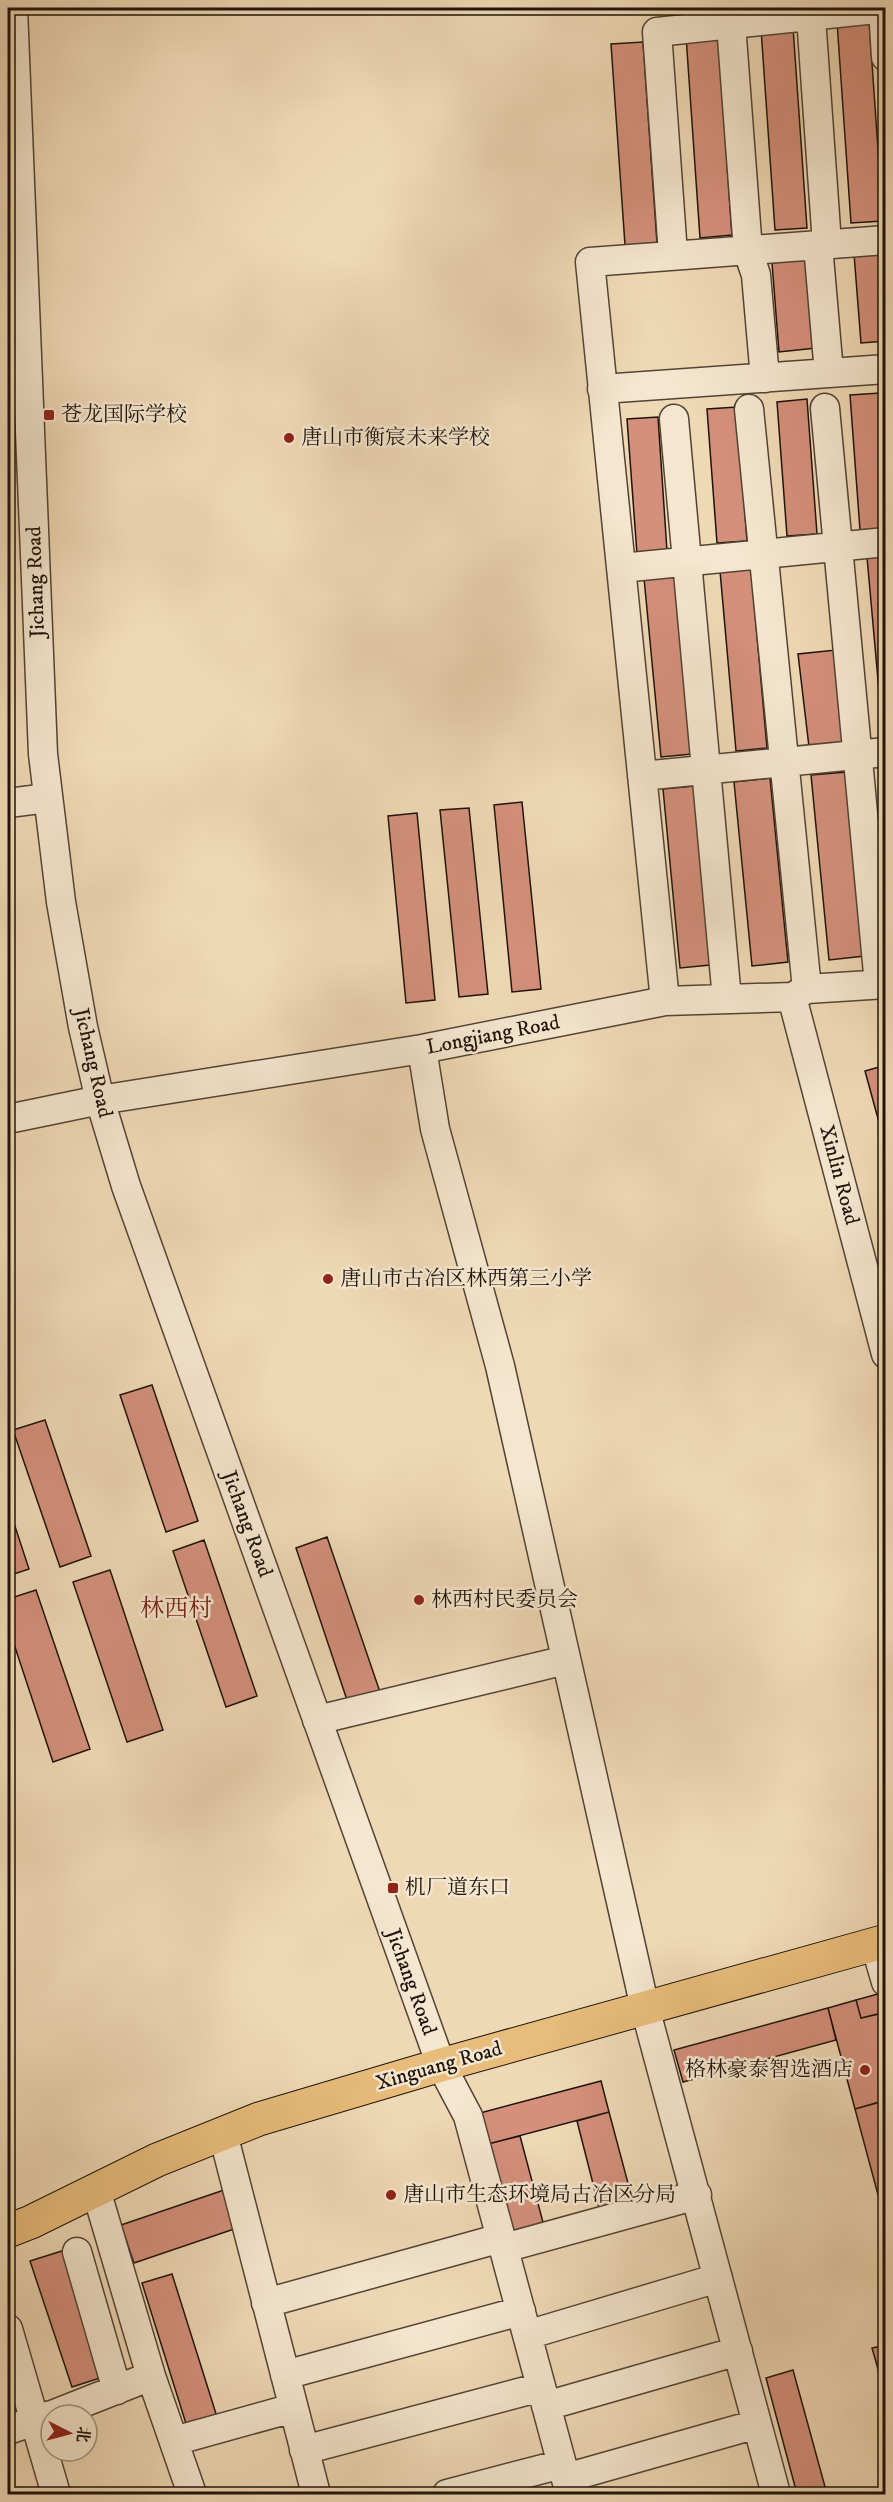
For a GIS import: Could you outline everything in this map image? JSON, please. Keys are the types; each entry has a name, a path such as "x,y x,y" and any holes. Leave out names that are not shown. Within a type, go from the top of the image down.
{"main road":[{"name":"Xinguang Road","path":"8,2231 157,2160 259,2120 441,2065 880,1943"}],"street":[{"name":"Jichang Road","path":"14,8 42,742 61,902 83,1027 100,1100 126,1186 441,2065 468,2116 566,2479"},
{"path":"674,254 657,32 884,9 885,57"},
{"path":"811,17 829,373"},
{"path":"731,24 748,251 756,275 765,378"},
{"path":"665,1001 590,262 885,240"},
{"path":"602,389 885,369"},
{"path":"825,408 838,547 872,754 882,984"},
{"name":"Xinlin Road","path":"749,409 783,762 800,993 885,1354"},
{"path":"674,420 727,999"},
{"path":"621,568 885,542"},
{"path":"642,776 872,754"},
{"path":"8,803 48,798"},
{"name":"Longjiang Road","path":"8,1119 100,1100 422,1049 665,1001 727,999 882,984"},
{"path":"422,1049 435,1130 500,1366 645,2008 776,2494"},
{"path":"317,1719 566,1660"},
{"path":"880,1943 885,1982"},
{"path":"223,2134 316,2494"},
{"path":"96,2190 151,2376 192,2494"},
{"path":"266,2303 697,2195"},
{"path":"78,2252 117,2390"},
{"path":"285,2375 718,2278"},
{"path":"8,2329 40,2403"},
{"path":"304,2450 738,2351"},
{"path":"83,2403 151,2376"},
{"path":"174,2441 293,2408"},
{"path":"8,2430 39,2419"},
{"path":"447,2494 566,2479 758,2424"},
{"path":"52,2463 56,2494"}],"building":[{"path":"869,20 883,221 851,223 837,22"},
{"path":"793,27 807,228 775,230 761,29"},
{"path":"718,34 732,235 700,238 686,36"},
{"path":"643,42 657,243 625,245 611,44"},
{"path":"886,251 886,341 861,343 854,254"},
{"path":"808,259 816,348 779,352 772,263"},
{"path":"880,393 886,467 886,528 860,530 850,395"},
{"path":"807,399 817,534 787,536 777,402"},
{"path":"737,407 747,541 717,543 707,409"},
{"path":"658,417 667,551 637,554 627,419"},
{"path":"886,556 886,736 883,736 867,557"},
{"path":"751,569 767,748 736,751 720,571"},
{"path":"675,575 692,754 661,757 644,578"},
{"path":"836,650 846,742 809,747 798,654"},
{"path":"847,772 865,956 829,960 811,775"},
{"path":"770,778 788,962 752,966 734,782"},
{"path":"694,786 710,965 680,968 663,789"},
{"path":"522,802 541,989 512,992 494,805"},
{"path":"469,808 488,994 459,997 440,810"},
{"path":"417,813 435,1000 406,1003 388,816"},
{"path":"886,1065 886,1148 865,1071"},
{"path":"152,1385 198,1521 166,1532 120,1395"},
{"path":"45,1420 91,1556 60,1567 13,1430"},
{"path":"8,1505 29,1569 8,1576"},
{"path":"327,1537 380,1692 348,1703 296,1548"},
{"path":"204,1540 257,1696 226,1707 173,1551"},
{"path":"110,1570 163,1730 127,1742 73,1582"},
{"path":"36,1590 90,1749 53,1762 8,1626 8,1599"},
{"path":"885,1992 886,2012 861,2018 856,2000"},
{"name":"格林豪泰智选酒店","path":"856,2000 861,2018 883,2013 886,2023 886,2100 855,2109 828,2008"},
{"path":"828,2008 836,2040 683,2082 674,2050"},
{"path":"601,2081 609,2112 488,2144 480,2113"},
{"path":"884,2101 886,2107 884,2217 855,2109"},
{"path":"609,2112 633,2202 600,2211 577,2121"},
{"path":"520,2136 544,2226 512,2234 488,2144"},
{"path":"227,2189 240,2227 134,2263 121,2225"},
{"path":"65,2250 106,2376 72,2387 30,2261"},
{"path":"172,2274 218,2420 188,2430 142,2283"},
{"path":"886,2345 886,2397 872,2348"},
{"path":"8,2360 26,2417 8,2423"},
{"path":"793,2370 827,2494 797,2494 766,2378"}],"place":[{"name":"苍龙国际学校","path":"49,415"},
{"name":"唐山市衡宸未来学校","path":"289,438"},
{"name":"唐山市古冶区林西第三小学","path":"328,1279"},
{"name":"林西村民委员会","path":"419,1600"},
{"name":"机厂道东口","path":"393,1888"},
{"name":"格林豪泰智选酒店","path":"865,2070"},
{"name":"唐山市生态环境局古冶区分局","path":"391,2195"}],"district":[{"name":"林西村","path":"176,1609"}]}
